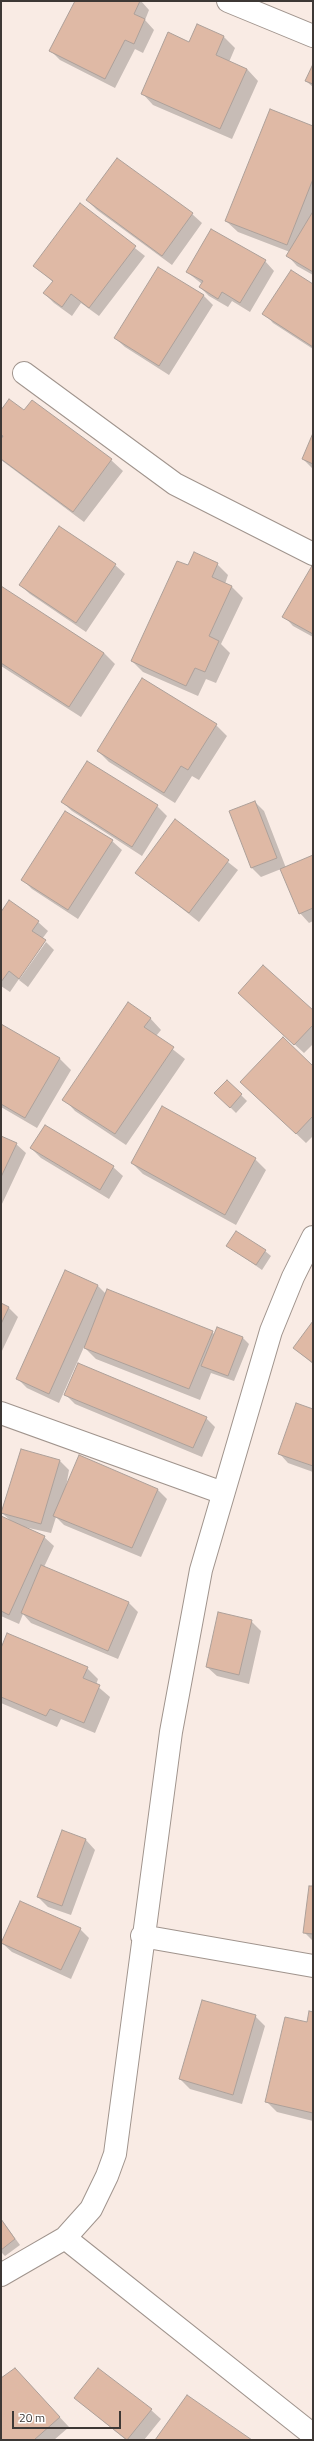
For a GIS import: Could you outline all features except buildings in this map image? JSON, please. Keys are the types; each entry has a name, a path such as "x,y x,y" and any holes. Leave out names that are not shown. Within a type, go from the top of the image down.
{"street":[{"path":"228,1 313,36"},
{"path":"24,373 175,484 313,554"},
{"path":"1,2275 65,2238 91,2209 107,2176 115,2154 142,1936 170,1732 201,1570 270,1331 293,1277 313,1237"},
{"path":"1,1413 223,1493"},
{"path":"142,1936 313,1966"},
{"path":"65,2238 313,2435"}]}
